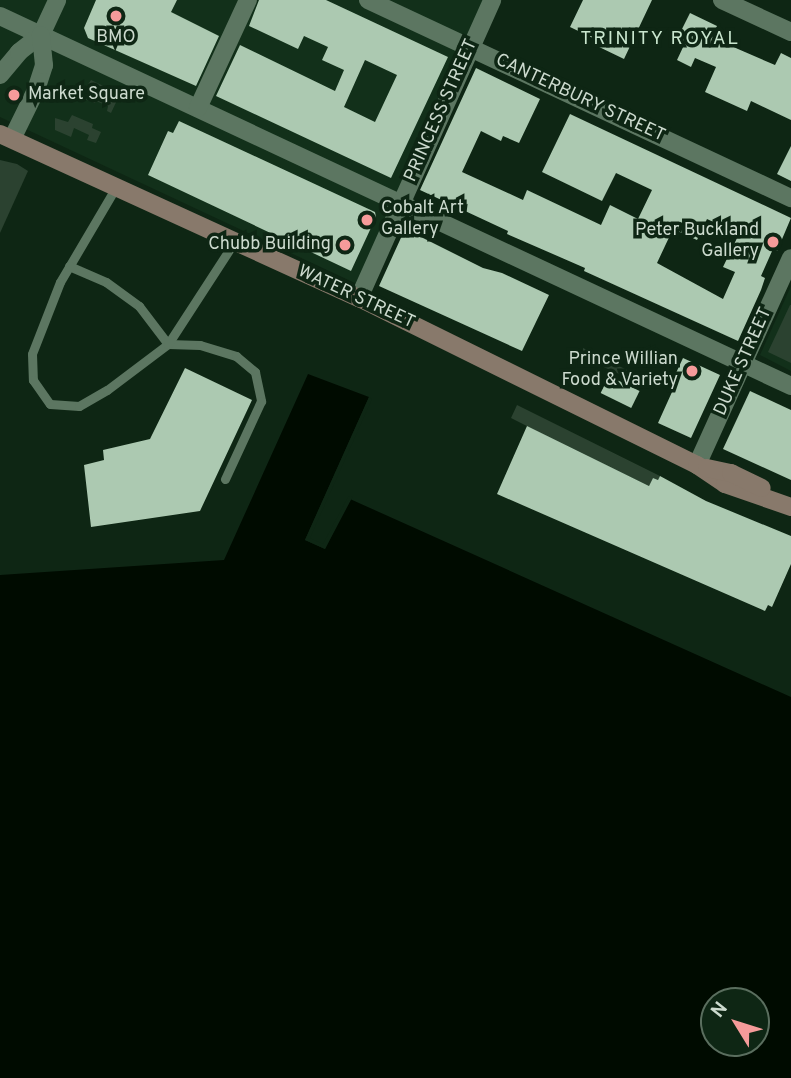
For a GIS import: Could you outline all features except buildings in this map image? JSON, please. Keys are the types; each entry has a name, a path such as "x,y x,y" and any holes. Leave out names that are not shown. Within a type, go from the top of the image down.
{"main road":[{"name":"WATER STREET","path":"6,137 359,298 697,465 725,484 791,506"}],"street":[{"path":"0,75 19,52 41,35 57,0"},
{"path":"198,108 248,0"},
{"name":"CANTERBURY STREET","path":"369,0 791,198"},
{"name":"PRINCESS STREET","path":"359,298 492,0"},
{"path":"734,2 791,32"},
{"path":"0,16 791,386"},
{"path":"6,137 36,90 44,65 41,35"},
{"name":"DUKE STREET","path":"697,465 791,258"}],"lane":[{"path":"116,187 60,282 32,354 33,380 50,404 79,406 107,390 168,344 235,241"},
{"path":"69,266 106,282 139,306 168,344"},
{"path":"168,344 200,345 236,356 255,372 261,401 225,479"}],"shaded area":[{"path":"0,0 484,0 357,284 0,117"},
{"path":"91,80 120,94 111,113 107,111 108,106 96,101 82,101 84,96 97,99 99,92 87,86"},
{"path":"72,115 93,124 92,128 101,132 96,143 87,140 89,135 74,128 71,137 55,130 55,118 68,122"},
{"path":"0,160 17,164 28,171 0,233"},
{"path":"791,286 791,371 760,355"},
{"path":"791,305 791,363 768,352"},
{"path":"583,348 629,371 626,377 588,360 583,354"},
{"path":"308,374 369,397 305,540 325,549 350,499 791,697 791,1078 0,1078 0,575 224,560"},
{"path":"517,405 660,476 658,480 653,478 649,486 511,418"}],"pier":[{"path":"369,397 372,399 310,538 323,544 348,497 353,496 325,549 305,540"}],"place":[{"name":"BMO","path":"116,16"},
{"name":"Market Square","path":"14,95"},
{"name":"Cobalt Art Gallery","path":"367,220"},
{"name":"Peter Buckland Gallery","path":"773,242"},
{"name":"Chubb Building","path":"345,245"},
{"name":"Prince Willian Food & Variety","path":"692,371"}],"district":[{"name":"TRINITY ROYAL","path":"660,40"}]}
